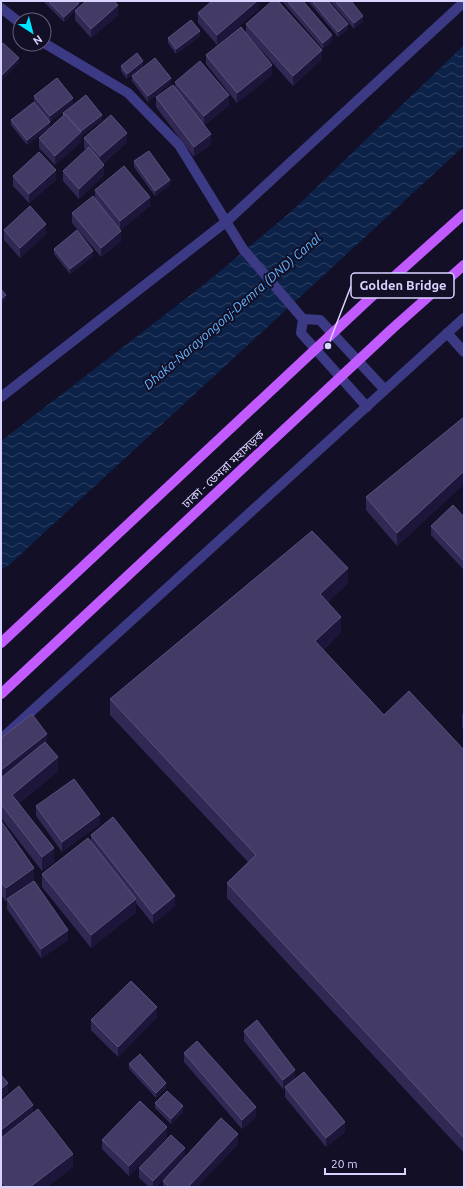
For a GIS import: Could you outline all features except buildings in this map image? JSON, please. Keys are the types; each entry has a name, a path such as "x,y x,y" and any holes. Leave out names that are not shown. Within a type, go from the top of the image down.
{"main road":[{"name":"ঢাকা - ডেমরা মহাসড়ক","path":"1,643 368,300 464,214"},
{"name":"ঢাকা - ডেমরা মহাসড়ক","path":"1,694 393,328 464,265"}],"street":[{"path":"1,397 227,221 464,2"},
{"path":"1,8 12,17"},
{"path":"52,48 128,93 179,144 243,249 303,319 320,320 385,390"},
{"path":"1,740 464,318"},
{"path":"303,319 301,333 367,407"},
{"path":"447,334 464,352"}],"water":[{"name":"Dhaka-Narayongonj-Demra (DND) Canal","path":"464,45 464,146 8,566 1,569 1,441 206,283 293,210"}],"place":[{"name":"Golden Bridge","path":"328,346"}]}
